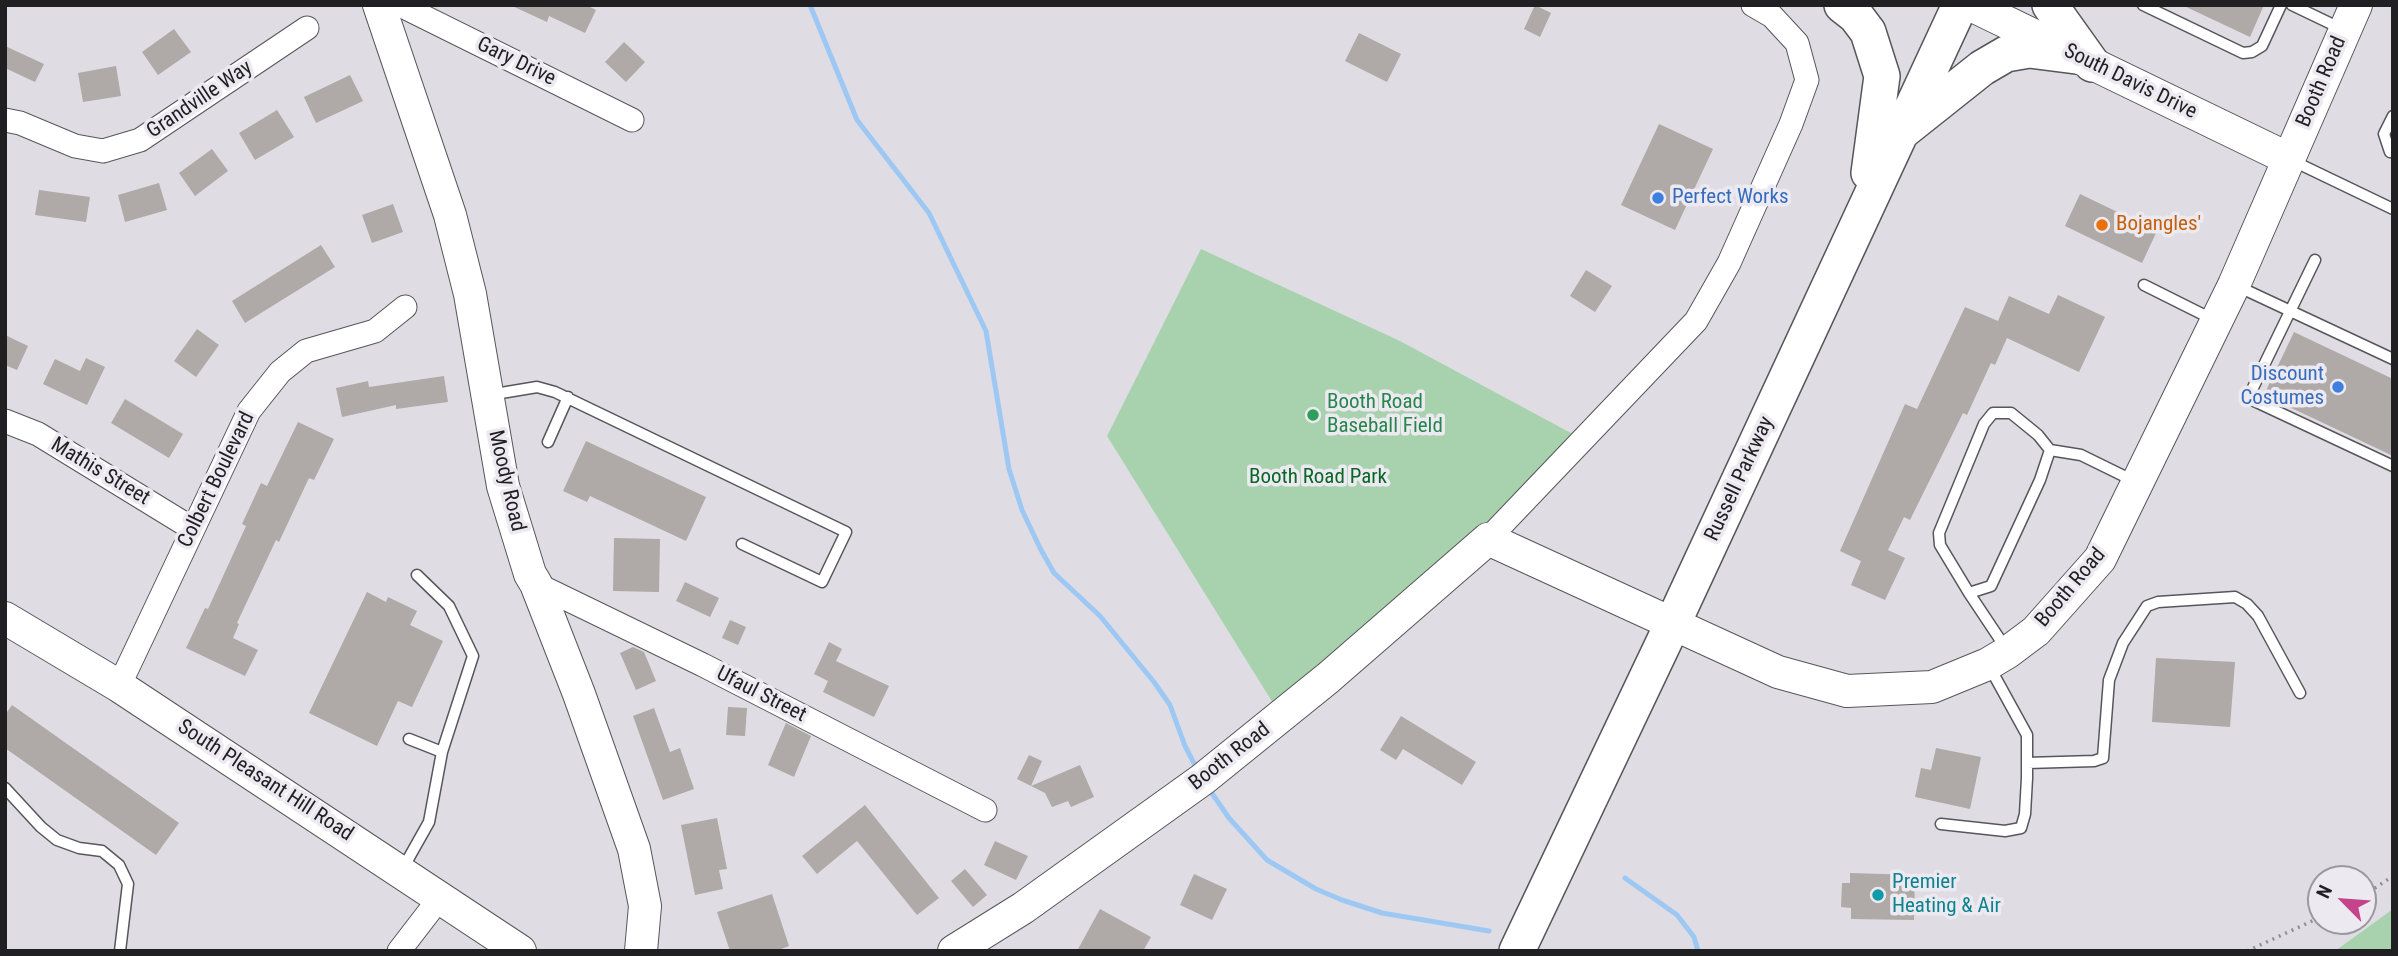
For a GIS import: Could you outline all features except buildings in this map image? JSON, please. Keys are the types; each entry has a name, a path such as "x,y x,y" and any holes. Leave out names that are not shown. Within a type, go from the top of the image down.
{"main road":[{"path":"1842,5 1856,16 1868,32 1882,76 1863,212"},
{"name":"Russell Parkway","path":"1517,951 1673,623 1960,5"},
{"path":"2050,5 2084,60"},
{"path":"1899,134 1982,68 2006,54 2029,50 2084,60"}],"street":[{"name":"Moody Road","path":"379,5 450,215 470,294 503,486 530,574 579,694 634,849 645,906 641,951"},
{"name":"Gary Drive","path":"400,5 632,120"},
{"name":"Booth Road","path":"954,951 1023,908 1203,779 1328,678 1488,539 1696,321 1729,263 1807,80 1797,43 1772,16 1753,5"},
{"name":"South Davis Drive","path":"1971,5 2289,159"},
{"name":"Booth Road","path":"1488,539 1778,672 1847,691 1932,687 1998,658 2036,631 2100,559 2234,285 2351,18"},
{"name":"Grandville Way","path":"5,120 20,123 75,146 103,151 140,140 307,28"},
{"name":"Colbert Boulevard","path":"119,686 249,411 280,372 306,351 375,331 405,307"},
{"name":"Mathis Street","path":"5,421 38,434 193,529"},
{"name":"Ufaul Street","path":"536,584 703,665 985,810"},
{"name":"South Pleasant Hill Road","path":"5,618 119,686 520,951"},
{"path":"399,951 439,899"}],"lane":[{"path":"2143,5 2242,53 2252,52 2262,46 2281,5"},
{"path":"2292,5 2351,18"},
{"path":"2390,152 2384,134 2393,116"},
{"path":"2289,159 2393,209"},
{"path":"2315,260 2248,398 2393,466"},
{"path":"2144,285 2216,321"},
{"path":"2234,285 2393,359"},
{"path":"487,396 537,387 568,397 846,532 822,582 742,544"},
{"path":"548,442 568,397"},
{"path":"1941,824 2005,831 2021,828 2025,814 2027,735 1998,658 1969,593 1940,545 1939,533 1984,425 1993,413 2011,413 2038,435 2050,450 2081,455 2138,483"},
{"path":"1969,593 1991,586 2040,480 2050,450"},
{"path":"401,872 429,822 442,752 473,656 449,606 417,575"},
{"path":"2027,763 2094,761 2103,758 2109,680 2123,643 2147,606 2158,602 2235,597 2247,604 2258,616 2300,693"},
{"path":"410,739 442,752"},
{"path":"5,788 41,827 57,840 79,848 102,851 119,865 128,884 120,951"}],"path":[{"path":"2377,887 2393,876"},
{"path":"2247,951 2307,923"}],"green space":[{"name":"Booth Road Park","path":"1201,249 1400,341 1582,439 1281,716 1107,436"},
{"path":"2393,909 2393,951 2335,951 2357,935 2377,935 2377,921"}],"waterway":[{"path":"810,5 857,120 929,213 986,331 1009,469 1022,510 1040,548 1054,573 1100,616 1154,682 1170,705 1185,746 1198,771"},
{"path":"1209,789 1229,818 1267,860 1316,889 1382,913 1489,931"},
{"path":"1625,878 1677,915 1694,937 1698,951"}],"place":[{"name":"Perfect Works","path":"1658,198"},
{"name":"Bojangles'","path":"2102,225"},
{"name":"Discount Costumes","path":"2338,387"},
{"name":"Booth Road Baseball Field","path":"1313,415"},
{"name":"Premier Heating & Air","path":"1878,895"}]}
